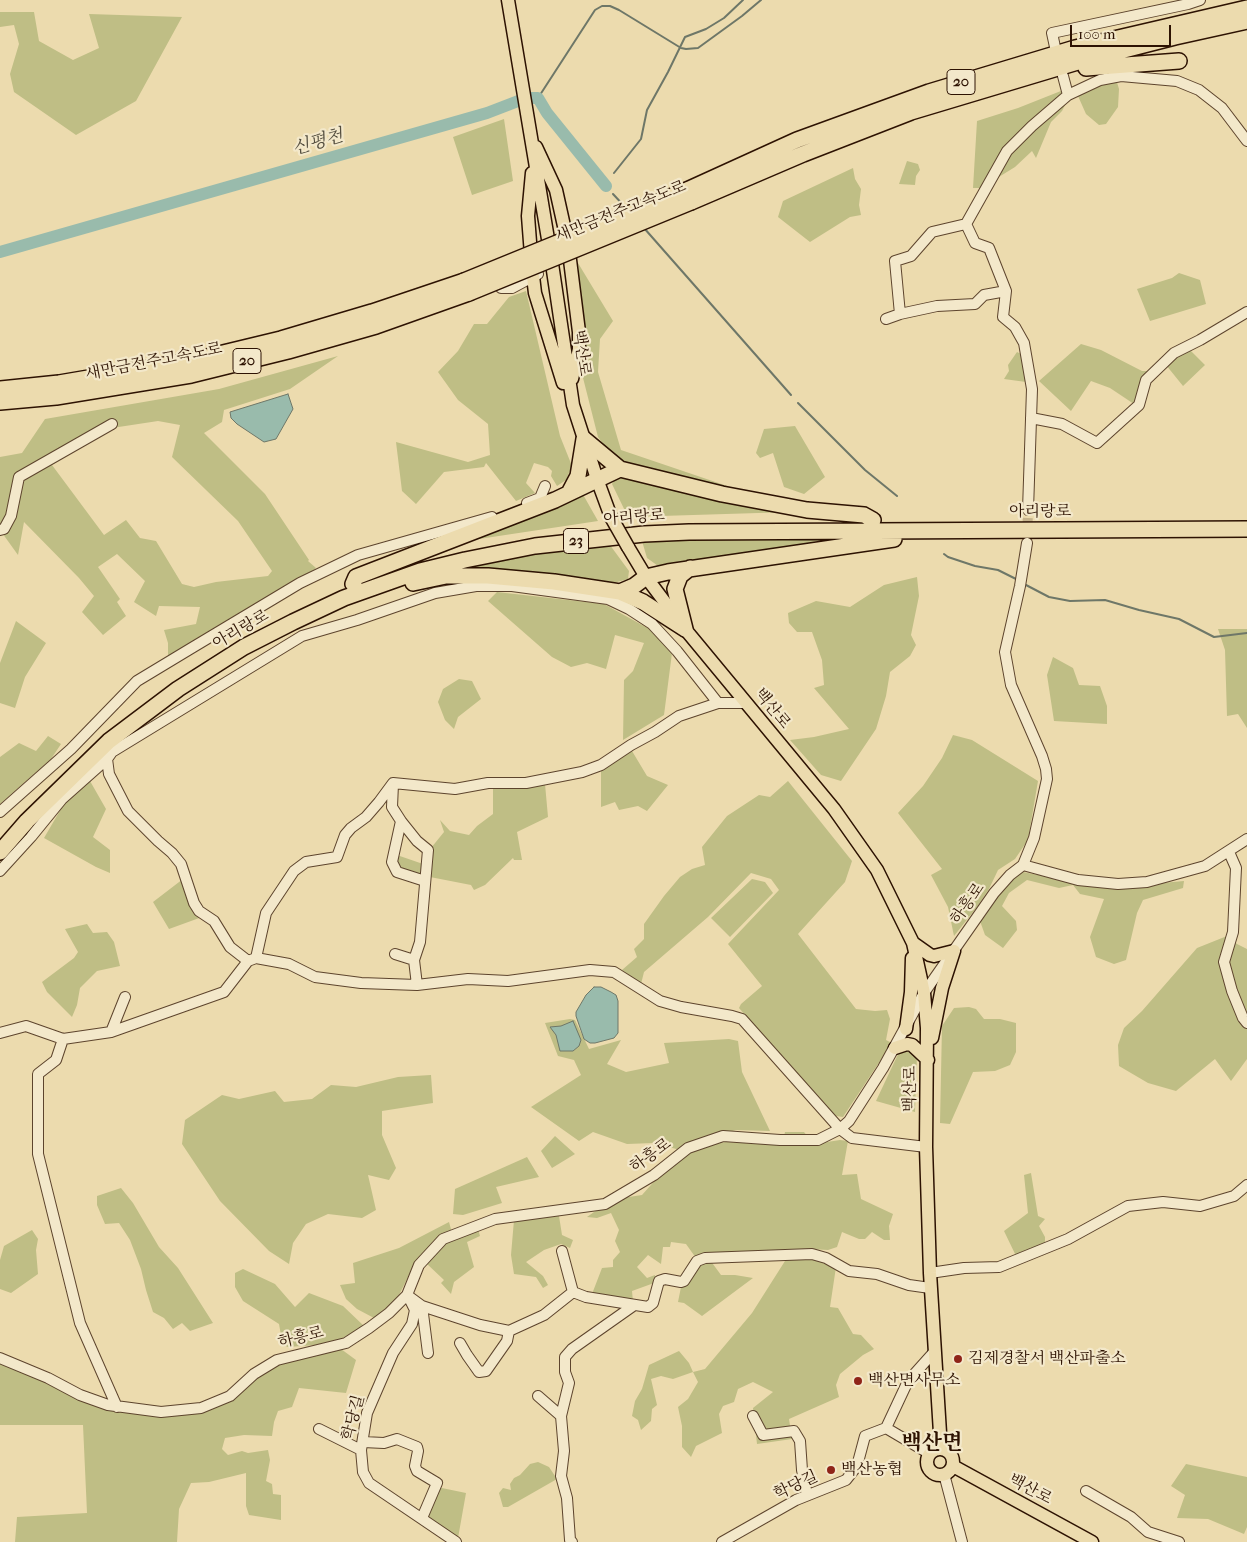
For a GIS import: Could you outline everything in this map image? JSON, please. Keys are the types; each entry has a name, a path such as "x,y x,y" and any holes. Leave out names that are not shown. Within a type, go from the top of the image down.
{"highway":[{"name":"새만금전주고속도로","path":"689,196 797,140 929,92 1075,48 1247,8"},
{"name":"새만금전주고속도로","path":"0,402 56,398 191,375 288,351 376,326 689,196 911,112 1175,36 1247,21"},
{"path":"1042,73 1101,66 1179,62"},
{"name":"새만금전주고속도로","path":"0,389 59,384 194,360 281,339 466,287"},
{"path":"584,439 620,469 722,494 798,508 864,515 873,520"},
{"path":"569,493 578,476 584,439"},
{"path":"353,584 356,577 556,500 620,469"},
{"name":"아리랑로","path":"0,839 90,747 135,709 191,670 259,628 321,598 353,584 459,552 520,539 652,525 873,520 1247,520"},
{"name":"아리랑로","path":"0,852 27,821 109,741 178,689 244,647 292,622 381,584 420,571 535,546 607,537 689,532 1247,529"},
{"path":"620,592 634,586 646,577 690,568 881,540 948,536 956,530"},
{"path":"685,629 675,589 680,576 690,568"},
{"path":"381,584 388,588 446,576 488,576 562,583 620,592 643,602 685,629"}],"main road":[{"name":"백산로","path":"508,0 524,90 573,405 611,517 646,577 685,629 834,809 877,870 913,943 924,994 928,1060 926,1147 930,1288 934,1352 935,1452"},
{"path":"531,136 556,190 579,332 579,349 570,387"},
{"path":"534,158 528,216 536,275 536,293 567,397 573,405"},
{"path":"913,943 934,956 954,951"},
{"path":"906,1029 911,992 913,943"},
{"path":"928,1060 942,988 954,951"},
{"path":"895,1048 907,1044 912,1045 928,1060"},
{"path":"945,1450 951,1454 953,1462 948,1470 936,1474 930,1469 928,1462 935,1452 945,1450"},
{"name":"백산로","path":"948,1470 1092,1542"}],"street":[{"path":"1055,47 1052,33 1200,0"},
{"path":"1063,76 1068,95"},
{"path":"900,314 895,261 911,256 932,232 966,224 1007,151 1032,126 1068,95 1100,80 1121,76 1177,81 1199,90 1222,108 1247,141"},
{"path":"966,224 975,243 989,248 1006,291 1003,317 1015,327 1024,342 1032,389 1028,510"},
{"path":"501,288 512,288 536,275"},
{"path":"886,319 937,306 974,304 984,295 1006,291"},
{"path":"1031,418 1062,424 1097,443 1139,405 1146,380 1174,353 1247,312"},
{"path":"0,530 4,529 11,516 16,487 20,477 112,424"},
{"path":"0,812 71,749 137,681 300,583 358,555 487,519 540,498 545,486"},
{"path":"1027,543 1020,586 1005,652 1011,685 1042,756 1047,779 1034,838 1023,865 1078,880 1118,884 1147,882 1205,866 1247,839"},
{"path":"0,871 62,799 108,759 112,752 302,636 357,620 435,593 476,586 512,586 608,600 630,609 652,624 677,650 718,704"},
{"path":"393,783 455,789 488,783 526,783 582,772 601,765 678,716 718,704 746,704"},
{"path":"108,759 110,774 128,811 172,852 181,864 194,903 199,911 214,921 230,947 252,960 289,964 315,977 361,983 417,985 468,979 508,981 590,970 614,972 660,1001 742,1019 840,1128 852,1138 926,1147"},
{"path":"393,783 392,807 417,841 428,850 420,942 414,960 417,985"},
{"path":"0,1034 26,1026 63,1039 111,1032 224,992 252,960 266,913 294,871 306,862 337,857 345,835 366,817 393,783"},
{"path":"401,821 392,862 397,872 425,881"},
{"path":"1229,852 1236,868 1233,932 1224,962 1232,991 1247,1023"},
{"name":"하흥로","path":"0,1358 48,1378 80,1395 108,1405 161,1412 201,1408 230,1396 254,1374 277,1360 346,1343 389,1313 407,1295 420,1265 443,1239 495,1219 605,1204 654,1175 688,1148 723,1136 818,1140 849,1121 895,1048 924,994 994,893 1010,874 1023,865"},
{"path":"395,954 414,960"},
{"path":"111,1032 125,997"},
{"path":"63,1039 56,1060 38,1074 38,1154 80,1323 117,1406"},
{"path":"930,1273 964,1268 999,1267 1068,1239 1128,1206 1163,1202 1200,1206 1234,1196 1247,1185"},
{"path":"562,1250 573,1292"},
{"path":"573,1292 586,1298 648,1307 653,1303 659,1281 665,1279 684,1281 698,1260 705,1258 812,1254 826,1258 849,1271 877,1274 909,1285 930,1288"},
{"path":"407,1295 422,1306 480,1325 509,1331 544,1315 573,1292"},
{"name":"학당길","path":"407,1295 414,1310 412,1324 393,1353 367,1413 362,1446 363,1472 369,1483 456,1542"},
{"path":"422,1306 428,1353"},
{"path":"572,1542 570,1540 567,1498 562,1476 564,1451 562,1416 569,1383 565,1372 565,1357 572,1349 633,1306"},
{"path":"460,1343 479,1372 486,1371 507,1341 509,1331"},
{"path":"934,1352 908,1381 886,1428 935,1452"},
{"path":"538,1396 562,1416"},
{"path":"753,1416 763,1434 794,1431 800,1441 802,1470 807,1496"},
{"name":"학당길","path":"722,1542 796,1500 846,1480 857,1466 865,1436 886,1428"},
{"path":"319,1429 362,1446 398,1439 417,1447 415,1466 417,1471 437,1483 422,1518"},
{"path":"948,1470 962,1542"},
{"path":"1086,1491 1131,1517 1148,1532 1179,1542"}],"shaded area":[{"path":"0,12 34,12 39,41 73,60 99,48 89,14 182,17 136,101 76,135 14,92 10,74 19,44 14,25 0,27"},
{"path":"1116,79 1119,89 1118,107 1106,124 1099,125 1086,114 1078,96 1081,93"},
{"path":"1076,85 1062,111 1051,122 1036,158 1032,151 1015,167 981,188 973,188 977,121 1018,108"},
{"path":"504,119 513,181 472,195 453,137"},
{"path":"907,161 918,164 920,170 916,176 915,185 899,184"},
{"path":"853,168 855,179 861,189 859,205 861,215 850,217 810,242 778,217 783,201"},
{"path":"578,263 613,321 600,339 598,372 621,450 739,490 624,466 598,437 580,366"},
{"path":"1179,273 1200,280 1206,304 1150,321 1137,289 1172,278"},
{"path":"526,291 560,436 572,466 566,480 557,486 551,476 552,471 548,467 534,463 526,483 535,493 516,501 486,463 484,467 444,472 416,504 402,491 396,442 468,462 490,455 488,424 458,400 438,372 458,351 474,324 487,324 509,297"},
{"path":"1081,344 1101,350 1142,371 1149,371 1137,403 1134,404 1110,388 1091,381 1071,411 1039,381"},
{"path":"1185,350 1190,350 1205,365 1183,386 1166,365"},
{"path":"1017,352 1023,355 1026,382 1004,379 1009,371 1008,365"},
{"path":"338,356 290,389 224,410 222,422 204,433 265,494 308,561 316,568 298,582 168,660 168,643 164,630 196,624 200,607 159,606 156,616 134,602 145,581 117,554 98,567 120,599 117,602 126,616 103,635 82,612 94,596 79,578 24,522 18,555 0,530 0,457 22,453 45,419 219,389","holes":["158,421 180,425 172,457 238,521 272,571 268,576 216,582 194,587 182,584 156,541 140,538 126,520 104,535 52,465 112,428"]},
{"path":"288,394 293,409 276,439 264,442 231,418 230,412"},
{"path":"795,426 825,477 804,494 784,487 773,453 760,458 756,453 764,429"},
{"path":"617,476 791,512 628,517 612,484"},
{"path":"581,491 598,521 459,542"},
{"path":"849,536 661,568 647,558 642,541"},
{"path":"607,541 629,571 628,579 610,584 448,569"},
{"path":"917,577 919,596 911,635 916,645 910,656 890,672 886,696 876,729 841,781 821,775 790,740 849,729 814,688 824,685 822,660 812,632 797,632 789,623 788,613 816,601 850,607 884,585"},
{"path":"497,592 604,604 653,631 672,653 664,715 623,740 624,680 633,671 644,643 615,635 606,669 587,663 571,667 552,657 488,601"},
{"path":"16,621 46,643 25,677 15,708 0,703 0,663"},
{"path":"1218,629 1247,629 1247,728 1238,714 1227,716 1225,650"},
{"path":"1053,657 1073,668 1079,685 1100,686 1107,706 1107,724 1054,721 1047,675"},
{"path":"459,679 472,681 481,699 458,717 454,729 445,720 438,702 443,689"},
{"path":"953,735 972,740 1038,781 1028,840 1015,859 998,870 989,889 977,907 954,936 948,907 931,875 942,869 898,813 923,786 942,758"},
{"path":"48,736 61,744 51,759 0,804 0,757 19,743 36,751"},
{"path":"632,751 647,776 668,785 647,811 638,806 619,810 615,802 601,807 601,770"},
{"path":"90,781 106,809 93,837 110,850 110,873 44,838 65,802"},
{"path":"788,781 852,861 845,882 798,934 856,1009 887,1010 890,1019 886,1040 892,1043 843,1117 836,1116 810,1090 739,1008 741,1004 762,986 728,944 779,890 771,879 751,873 708,917 644,972 641,984 622,970 637,957 634,949 644,939 644,924 664,896 680,877 692,869 705,865 702,847 727,816 759,795 770,797"},
{"path":"545,784 548,817 517,832 522,860 514,860 513,858 485,885 474,890 471,885 430,877 420,886 390,867 394,854 423,864 431,848 444,832 440,820 450,831 469,835 477,826 493,814 493,786"},
{"path":"1018,871 1104,888 1143,887 1184,881 1183,888 1143,900 1137,913 1126,960 1114,964 1096,957 1090,937 1104,899 1080,894 1073,885 1059,888 1027,880 1009,893 1002,906 1016,921 1017,930 1003,948 985,935 980,921 997,894"},
{"path":"183,879 202,917 169,929 153,902"},
{"path":"752,879 765,882 773,893 730,937 711,918"},
{"path":"87,924 93,933 107,932 114,942 120,966 97,971 80,988 77,1005 72,1017 47,992 42,982 74,958 78,952 65,929"},
{"path":"1227,936 1247,949 1247,1059 1231,1081 1215,1059 1176,1091 1148,1083 1119,1066 1118,1045 1124,1028 1142,1011 1197,948"},
{"path":"594,987 601,987 616,995 618,1001 618,1033 614,1038 590,1043 584,1039 576,1012 586,995"},
{"path":"969,1007 976,1009 984,1019 1000,1019 1016,1023 1016,1052 1010,1065 995,1071 973,1072 950,1124 940,1123 942,1026 954,1008"},
{"path":"575,1020 589,1049 621,1040 607,1064 626,1072 669,1063 664,1043 729,1039 738,1041 742,1072 770,1131 736,1130 690,1143 680,1150 654,1143 627,1144 593,1132 579,1141 531,1107 581,1075 574,1060 558,1056 545,1023"},
{"path":"573,1021 581,1040 579,1046 573,1051 560,1051 556,1035 550,1027 561,1026"},
{"path":"907,1048 917,1055 915,1112 876,1101 900,1050"},
{"path":"431,1075 433,1103 382,1111 382,1135 396,1168 389,1180 368,1175 376,1210 362,1218 328,1214 306,1224 293,1243 289,1264 269,1251 220,1201 182,1144 185,1120 222,1095 239,1099 275,1091 284,1102 312,1099 331,1085 356,1087 398,1077"},
{"path":"785,1132 804,1132 814,1144 840,1140 848,1141 842,1175 857,1174 861,1199 893,1214 889,1226 890,1240 884,1240 872,1232 865,1239 859,1239 842,1232 837,1247 828,1250 811,1249 808,1251 696,1258 686,1244 671,1242 670,1247 663,1247 661,1264 648,1255 637,1267 647,1278 655,1275 654,1283 632,1291 633,1302 592,1294 602,1268 613,1267 613,1260 620,1252 615,1241 619,1230 611,1213 597,1218 587,1217 622,1198 642,1195 685,1152 697,1147 726,1142 782,1145"},
{"path":"555,1136 575,1154 552,1168 541,1151"},
{"path":"527,1157 539,1177 496,1187 502,1203 463,1215 453,1214 455,1189"},
{"path":"1031,1173 1038,1216 1045,1219 1039,1226 1045,1237 1045,1246 1017,1258 1004,1231 1028,1213 1024,1175"},
{"path":"121,1188 133,1203 159,1247 178,1268 213,1323 190,1331 182,1323 173,1329 164,1318 153,1312 141,1269 130,1240 119,1223 105,1224 97,1205 97,1196"},
{"path":"559,1216 562,1235 573,1240 570,1248 561,1244 544,1250 526,1262 543,1276 548,1285 543,1288 536,1277 514,1274 511,1255 514,1220"},
{"path":"449,1222 452,1233 415,1263 397,1299 374,1318 357,1309 346,1299 340,1285 355,1283 353,1263 399,1248"},
{"path":"478,1229 480,1236 467,1242 474,1267 454,1282 451,1294 441,1283 444,1280 426,1263 446,1240"},
{"path":"32,1230 38,1239 36,1250 38,1274 11,1293 0,1289 0,1260 4,1246"},
{"path":"796,1256 813,1257 836,1267 830,1307 838,1308 853,1334 861,1335 874,1349 863,1355 840,1374 836,1385 839,1397 789,1419 792,1439 757,1444 753,1408 773,1392 753,1382 738,1389 734,1402 723,1406 719,1414 722,1433 696,1446 691,1457 682,1447 682,1426 678,1407 688,1399 698,1382 693,1372 705,1369 752,1313 785,1261"},
{"path":"710,1260 721,1275 753,1278 702,1316 684,1303 678,1302 681,1287 701,1263"},
{"path":"243,1269 275,1284 295,1307 309,1293 343,1306 364,1326 332,1344 287,1347 282,1341 279,1324 243,1301 235,1287 235,1273"},
{"path":"341,1349 356,1360 346,1393 299,1388 292,1407 278,1411 272,1436 244,1435 225,1438 222,1449 228,1455 242,1451 248,1453 268,1450 270,1460 266,1481 272,1484 273,1494 281,1495 281,1520 249,1515 246,1506 246,1473 209,1482 191,1483 179,1509 177,1542 15,1542 17,1517 87,1513 83,1425 0,1425 0,1361 140,1413 179,1416 223,1403 246,1389 260,1375 281,1364"},
{"path":"679,1351 689,1363 693,1372 673,1379 661,1376 651,1379 657,1405 652,1409 651,1421 641,1430 638,1420 632,1416 635,1401 642,1389 649,1365"},
{"path":"538,1462 549,1467 557,1479 508,1507 503,1507 499,1493 503,1488 511,1490 510,1484 514,1478 520,1475 530,1464"},
{"path":"1186,1464 1247,1477 1247,1527 1244,1534 1208,1519 1177,1518 1185,1495 1171,1486"},
{"path":"437,1487 466,1493 458,1538 425,1518"}],"waterway":[{"path":"614,173 641,139 647,110 685,37 706,29 724,18 743,0"},
{"path":"538,98 595,10 602,6 610,6 619,10 681,48 686,49 698,48 761,0"},
{"name":"신평천","path":"0,252 487,113 526,98 538,98 547,113 606,186"},
{"path":"613,194 626,208"},
{"path":"644,228 791,395"},
{"path":"798,403 865,470 897,496"},
{"path":"944,554 975,566 998,570 1016,579"},
{"path":"1026,585 1049,597 1070,601 1105,600 1179,619 1214,637 1247,633"}],"tunnel":[{"path":"1027,543 1028,510"}],"place":[{"name":"김제경찰서 백산파출소","path":"958,1359"},
{"name":"백산면사무소","path":"858,1381"},
{"name":"백산농협","path":"831,1470"}],"district":[{"name":"백산면","path":"932,1444"}]}
